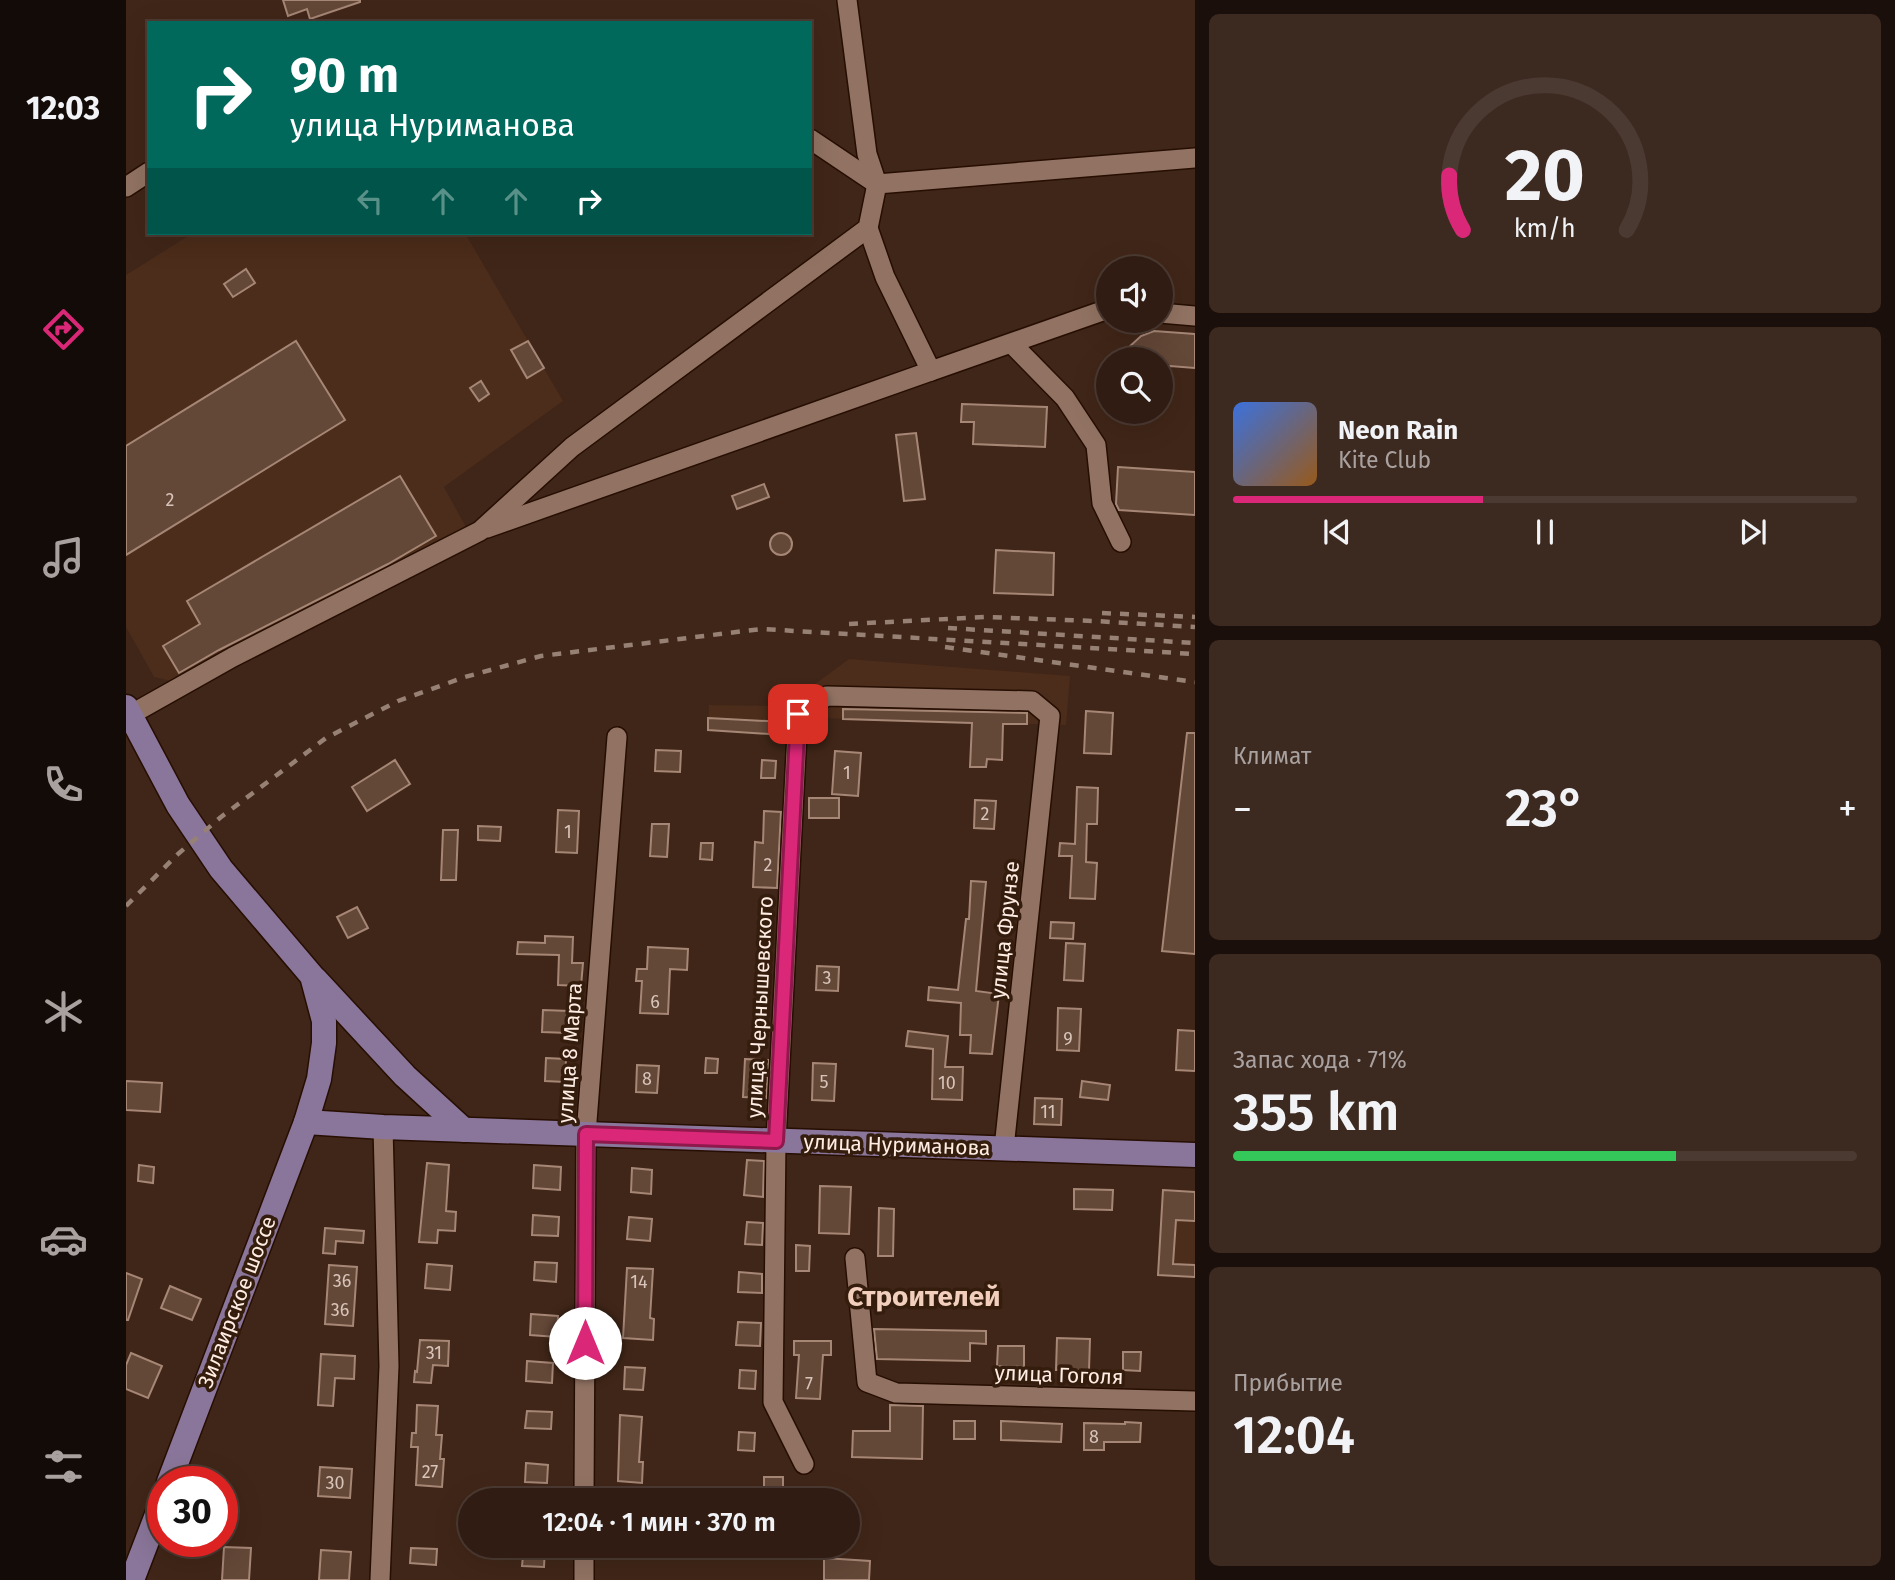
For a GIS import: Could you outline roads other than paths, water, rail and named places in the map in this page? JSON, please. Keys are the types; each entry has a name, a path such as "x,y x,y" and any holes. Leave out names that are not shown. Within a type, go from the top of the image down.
{"main road":[{"path":"128,711 178,805 221,869 312,976 405,1076 464,1130"},
{"name":"Зилаирское шоссе","path":"175,1466 306,1122 319,1079 324,1021 312,976"},
{"name":"улица Нуриманова","path":"306,1122 383,1127 1195,1155"},
{"path":"132,1580 147,1541"}],"street":[{"path":"847,0 867,155 877,184 868,228 885,277 931,371"},
{"path":"812,140 877,184 1195,158"},
{"path":"126,187 147,173"},
{"path":"480,531 572,447 868,228"},
{"path":"128,711 480,531 1096,313"},
{"path":"1173,314 1195,316"},
{"path":"1012,344 1065,398 1096,445 1102,503 1121,542"},
{"name":"улица Чернышевского","path":"804,1464 774,1402 776,1141 798,714 827,696 1032,701 1050,716"},
{"name":"улица Фрунзе","path":"1004,1148 1050,716"},
{"name":"улица 8 Марта","path":"584,1488 586,1134 617,737"},
{"path":"380,1580 389,1366 383,1127"},
{"name":"улица Гоголя","path":"855,1258 867,1382 896,1393 1195,1401"},
{"path":"583,1580 584,1558"}],"railway":[{"path":"1102,613 1195,617"},
{"path":"849,624 985,617 1195,627"},
{"path":"948,628 1195,643"},
{"path":"126,906 178,854 221,817 326,738 398,701 465,677 541,656 761,629 1195,654"},
{"path":"945,647 1195,682"}],"district":[{"name":"Строителей","path":"924,1296"}]}
